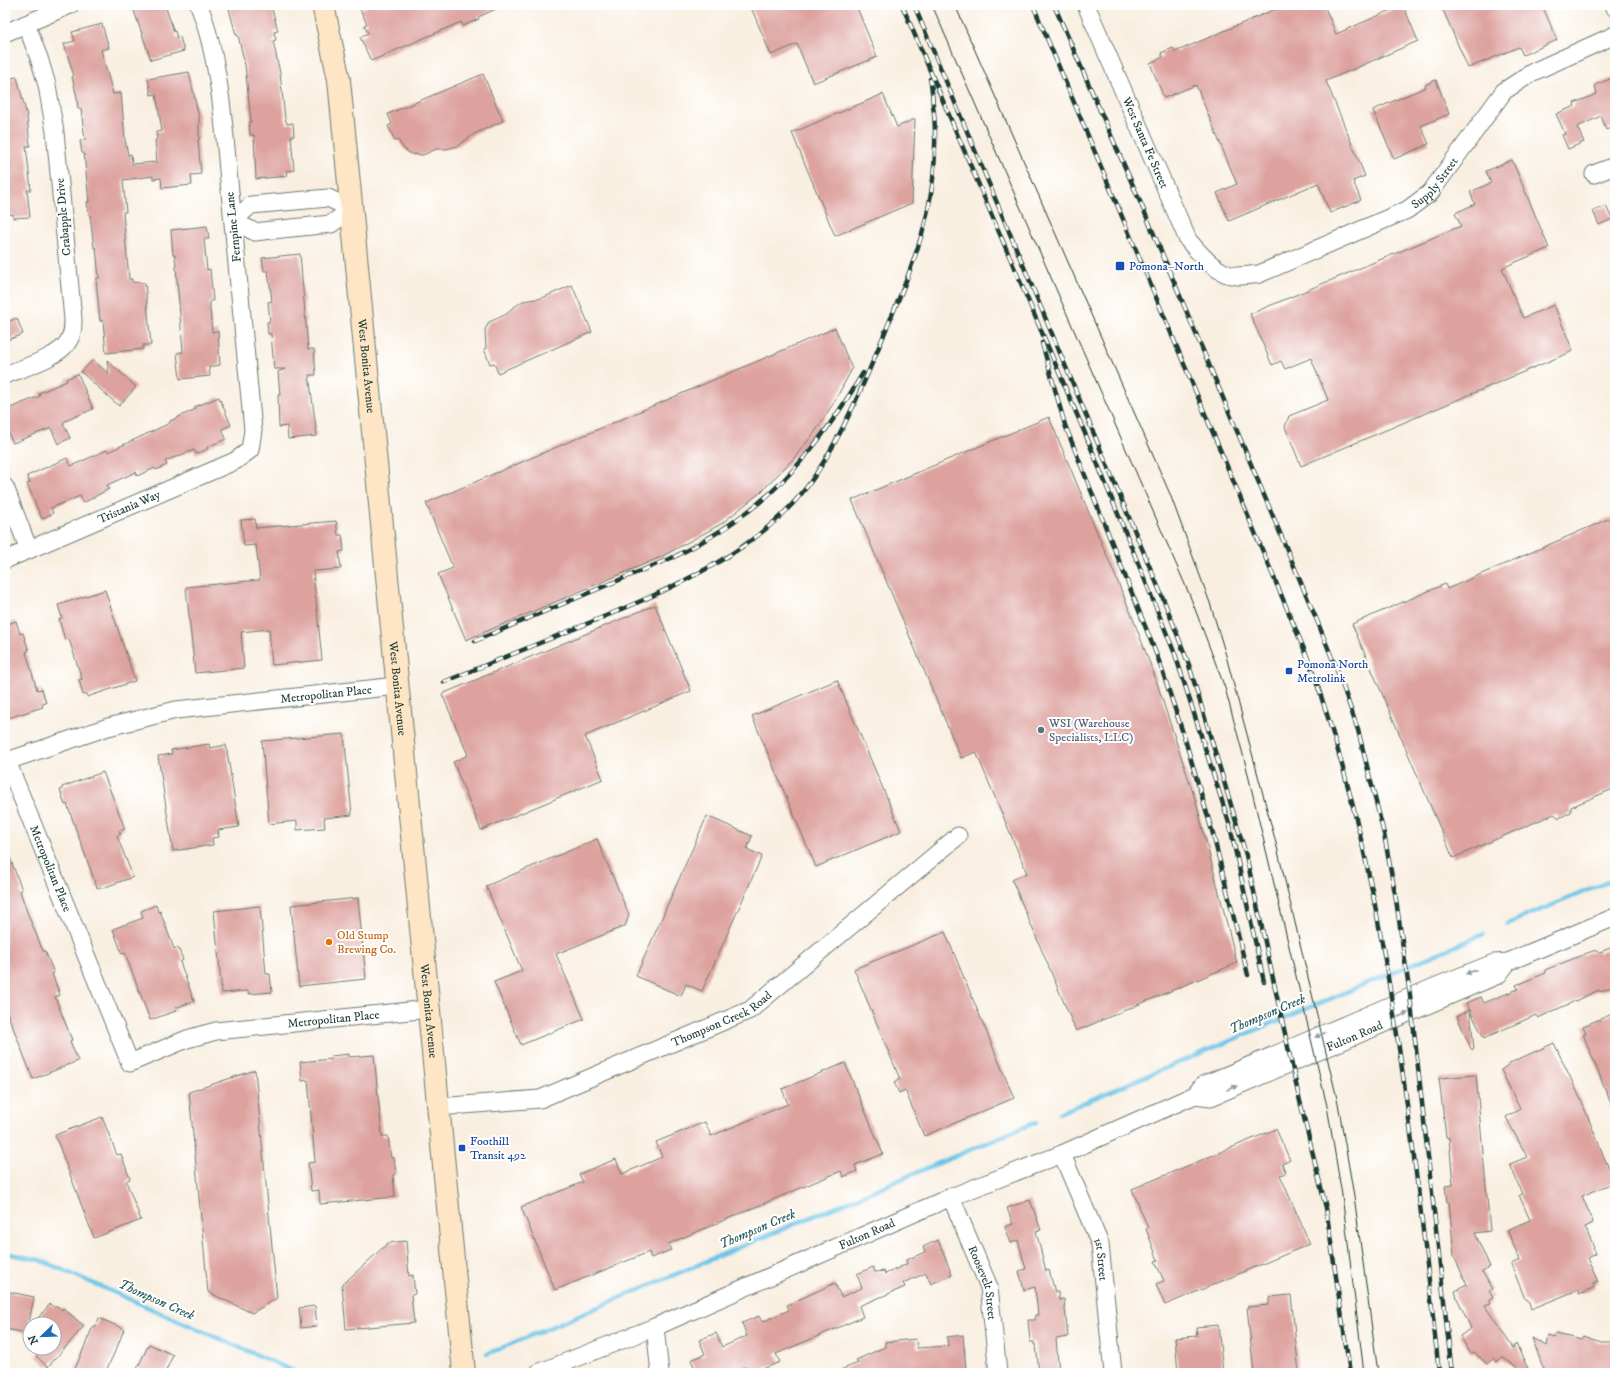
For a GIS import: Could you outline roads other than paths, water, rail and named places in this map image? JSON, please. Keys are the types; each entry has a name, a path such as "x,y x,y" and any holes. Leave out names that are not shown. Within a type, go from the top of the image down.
{"main road":[{"name":"West Bonita Avenue","path":"323,5 339,80 464,1373"}],"street":[{"path":"5,32 70,5"},
{"name":"Fernpine Lane","path":"199,5 210,43 216,75 233,221 253,430 250,450"},
{"name":"West Santa Fe Street","path":"1086,5 1188,240 1203,257 1220,270"},
{"name":"Crabapple Drive","path":"5,375 58,351 69,342 73,333 73,319 55,132 47,85 39,58 26,24"},
{"name":"Supply Street","path":"1220,270 1236,276 1259,274 1407,210 1430,193 1504,91 1533,72 1615,35"},
{"path":"1594,174 1615,166"},
{"path":"328,198 352,209 331,224 255,232 233,221 251,205 328,198"},
{"name":"Tristania Way","path":"5,560 235,461 250,450"},
{"path":"5,487 29,550"},
{"name":"Metropolitan Place","path":"397,686 176,710 108,727 7,761 130,1063 187,1039 216,1031 429,1009"},
{"name":"Thompson Creek Road","path":"438,1107 540,1100 750,1010 958,836"},
{"name":"Fulton Road","path":"538,1373 655,1327 951,1197 1062,1154 1195,1096 1203,1085 1410,995 1494,963 1508,962 1615,917"},
{"name":"1st Street","path":"1062,1154 1100,1244 1113,1373"},
{"name":"Roosevelt Street","path":"951,1197 989,1287 998,1373"},
{"path":"655,1327 660,1373"}],"waterway":[{"name":"Thompson Creek","path":"1507,924 1615,879"},
{"name":"Thompson Creek","path":"1059,1113 1484,934"},
{"name":"Thompson Creek","path":"487,1354 1036,1122"},
{"name":"Thompson Creek","path":"5,1253 40,1260 298,1373"}],"tram line":[{"path":"932,5 1190,596 1225,688 1245,762 1327,1106 1342,1195 1364,1373"},
{"path":"955,5 1170,494 1210,603 1225,652 1276,843 1338,1103 1354,1196 1378,1373"}],"railway":[{"path":"902,5 1087,438 1175,654 1230,826 1264,982"},
{"path":"914,5 1167,608 1189,665 1246,855 1298,1093 1326,1208 1350,1373"},
{"path":"1033,5 1309,661 1341,760 1366,859 1385,959 1417,1178 1439,1373"},
{"path":"1054,5 1145,213 1318,623 1340,678 1358,730 1384,834 1395,893 1410,995 1452,1373"},
{"path":"444,682 611,614 676,585 708,568 767,528 792,504 814,477 838,437 859,394 905,284 921,237 932,189 934,165 934,113 930,79"},
{"path":"1042,343 1065,425 1159,661 1184,736 1213,834 1248,975"},
{"path":"475,641 676,556 729,525 756,506 774,490 807,454 837,414 863,373"}],"place":[{"name":"Pomona–North","path":"1120,266"},
{"name":"Pomona North Metrolink","path":"1289,671"},
{"name":"WSI (Warehouse Specialists, LLC)","path":"1041,730"},
{"name":"Old Stump Brewing Co.","path":"329,942"},
{"name":"Foothill Transit 492","path":"462,1148"}]}
